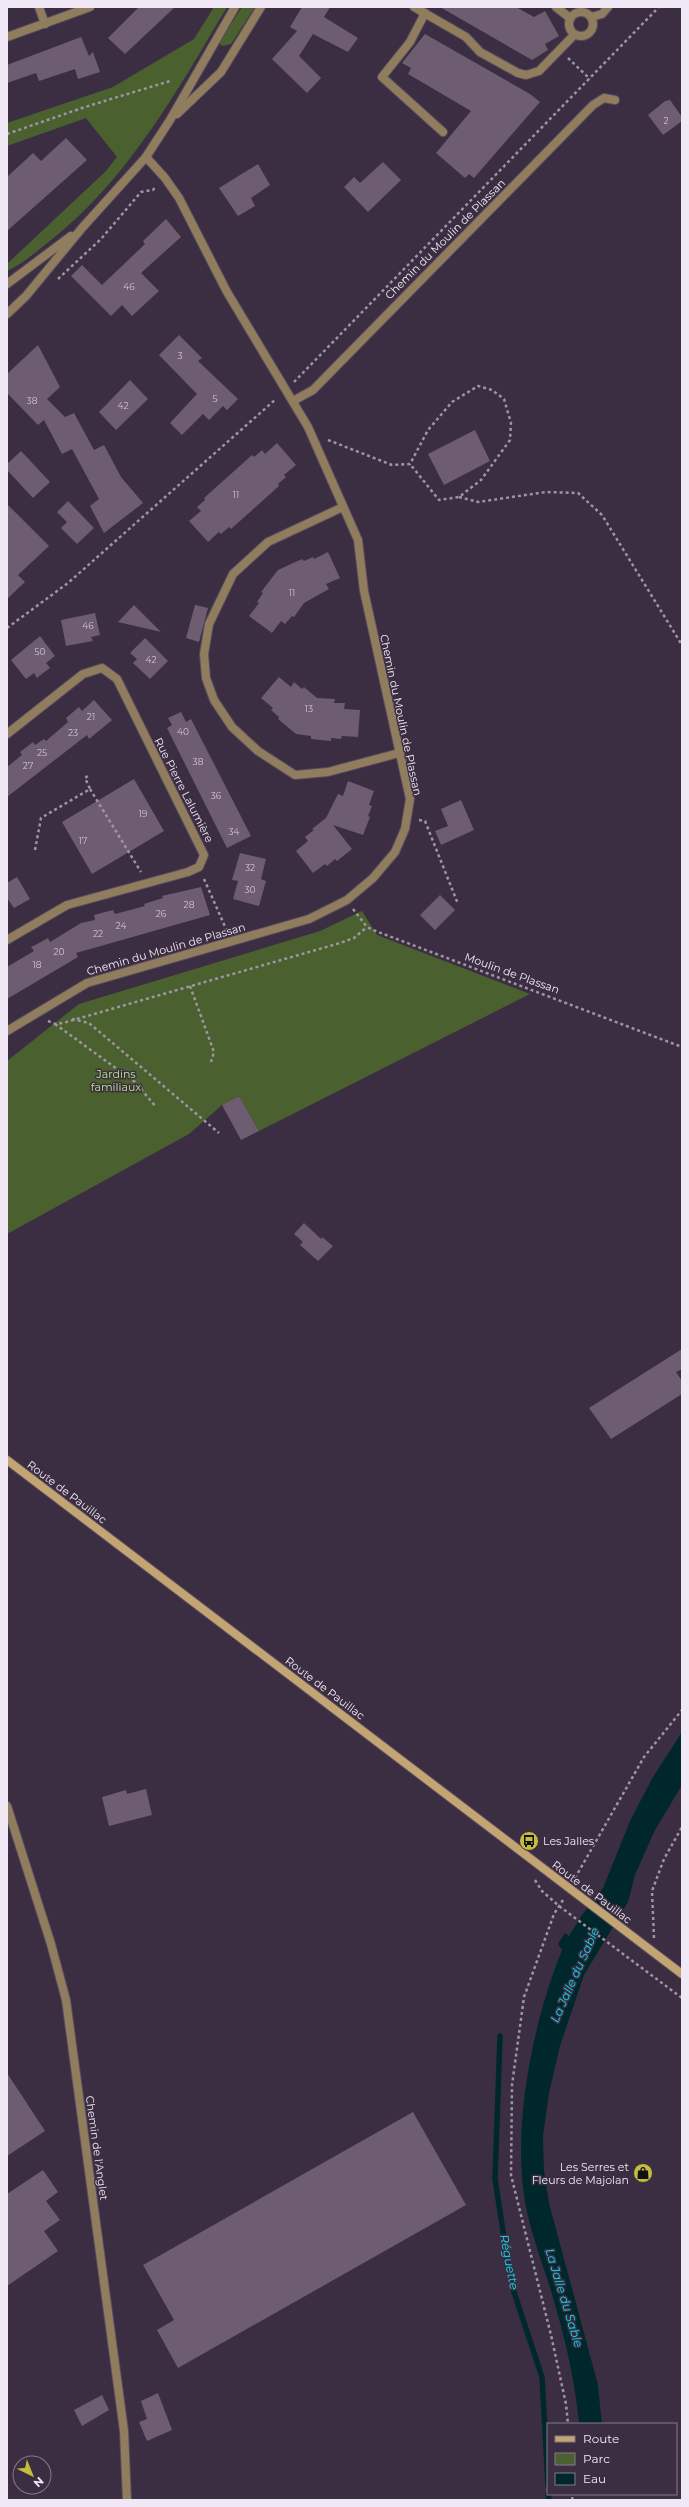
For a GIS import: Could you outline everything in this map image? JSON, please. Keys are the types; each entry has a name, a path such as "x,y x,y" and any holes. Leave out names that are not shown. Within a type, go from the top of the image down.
{"main road":[{"name":"Route de Pauillac","path":"7,1460 682,1974"}],"street":[{"path":"39,7 44,24"},
{"path":"7,37 90,7"},
{"path":"7,314 26,296 82,228 146,157 170,120 235,7"},
{"path":"170,120 221,72 261,7"},
{"path":"414,7 466,37 480,52 518,73 532,75 560,50 574,34"},
{"path":"556,7 570,18"},
{"path":"591,17 593,25 590,32 584,36 574,34 568,26 570,18 580,12 591,17 602,14 608,7"},
{"path":"425,14 410,42 382,77 443,132"},
{"name":"Chemin du Moulin de Plassan","path":"293,401 313,390 593,105 604,98 614,100"},
{"name":"Chemin du Moulin de Plassan","path":"7,1031 88,983 308,919 347,900 373,878 395,852 405,829 410,799 364,591 358,540 315,443 293,401 227,292 179,198 165,178 146,157"},
{"path":"7,284 82,228"},
{"path":"343,507 268,542 233,574 209,624 204,654 206,678 214,700 232,727 258,751 295,775 328,772 399,753"},
{"name":"Rue Pierre Lalumière","path":"7,734 83,674 102,668 117,679 204,855 199,867"},
{"path":"7,940 67,905 148,883 199,867"},
{"name":"Chemin de l'Anglet","path":"7,1806 51,1944 66,2000 124,2431 127,2500"}],"path":[{"path":"7,628 68,583 286,390 659,7"},
{"path":"560,50 590,79"},
{"path":"7,134 85,107 170,81"},
{"path":"57,281 101,239 141,192 153,190 165,178"},
{"path":"410,464 428,430 452,402 478,386 492,390 504,399 511,422 510,440 481,480 459,497"},
{"path":"315,443 327,440 392,465 410,464"},
{"path":"410,464 439,500 459,497 478,502 546,492 578,493 602,515 682,645"},
{"path":"89,775 85,778 90,789 148,883"},
{"path":"35,850 41,818 90,789"},
{"path":"407,816 425,821 458,904"},
{"path":"199,867 232,941"},
{"path":"55,1024 354,938 366,927 347,900"},
{"name":"Moulin de Plassan","path":"366,927 682,1046"},
{"path":"190,986 214,1052 211,1062"},
{"path":"38,1013 135,1082 156,1107"},
{"path":"72,1019 88,1023 219,1133"},
{"path":"568,2423 566,2404 551,2335 511,2175 512,2086 524,1997 554,1914 644,1757 682,1710"},
{"path":"654,1953 652,1890 664,1860 682,1827"},
{"path":"565,1910 682,1998"}],"green space":[{"path":"214,7 227,7 170,101 150,132 128,161 79,216 30,257 7,271 7,264 106,171 117,157 86,118 7,146 7,123 113,87 194,39"},
{"path":"242,7 255,7 231,44 222,46 219,43"},
{"name":"Jardins familiaux","path":"362,911 377,935 530,994 259,1131 239,1096 222,1105 189,1134 7,1234 7,1061 79,1004 320,931"}],"water":[{"name":"La Jalle du Sable","path":"682,1732 682,1785 655,1830 635,1875 628,1902 584,1975 560,2046 549,2093 543,2136 544,2170 549,2203 598,2385 602,2423 579,2423 575,2390 565,2340 535,2242 527,2212 522,2181 521,2148 527,2079 541,2011 562,1950 558,1944 565,1933 569,1936 582,1915 603,1888 630,1821 653,1777"}],"building":[{"path":"139,7 175,7 125,54 108,38"},
{"path":"302,7 330,7 324,17 358,38 348,52 313,34 299,56 321,78 307,93 272,59 297,31 290,27"},
{"path":"440,7 516,7 534,17 545,11 559,36 545,44 548,50 532,60"},
{"path":"425,34 530,94 540,102 474,178 469,174 465,178 436,153 471,111 408,74 411,68 402,63"},
{"path":"81,37 89,56 93,52 100,72 78,79 75,69 39,81 36,73 7,83 7,65"},
{"path":"670,100 682,117 682,121 663,135 648,115 665,101"},
{"path":"66,138 87,160 7,231 7,177 33,153 41,161"},
{"path":"383,162 401,180 368,212 344,187 354,177 360,183"},
{"path":"258,164 270,185 251,198 255,206 238,216 219,188"},
{"path":"166,219 181,237 141,273 159,291 132,316 122,305 111,316 71,276 82,265 102,285 145,244 143,241"},
{"path":"179,335 202,358 198,361 238,399 227,410 223,406 209,420 203,414 182,435 170,423 197,394 159,355"},
{"path":"38,345 60,387 47,399 65,417 74,413 94,450 104,445 121,477 143,503 104,533 90,506 99,499 72,449 62,454 44,420 38,425 7,393 7,374"},
{"path":"130,380 148,399 116,430 99,412"},
{"path":"475,430 490,461 444,485 428,454"},
{"path":"277,443 296,465 284,475 286,477 278,484 279,486 231,529 229,527 221,534 219,532 208,542 189,521 201,511 197,507 205,500 204,498 252,455 254,457 262,450 265,454"},
{"path":"21,451 50,482 33,498 7,470 7,464"},
{"path":"68,501 94,528 77,544 61,528 67,522 57,512"},
{"path":"7,504 49,546 18,575 25,582 7,599"},
{"path":"328,552 340,578 326,584 329,589 304,603 294,617 292,616 285,624 281,621 272,633 249,616 259,603 257,602 263,593 261,592 278,570 302,559 304,561 313,557 314,559"},
{"path":"134,605 161,632 118,622"},
{"path":"195,605 208,608 199,642 186,638"},
{"path":"95,613 100,635 91,637 93,641 66,646 61,620"},
{"path":"40,636 55,656 46,663 50,668 37,678 34,673 26,679 11,660"},
{"path":"145,638 168,661 150,679 133,663 137,659 130,653"},
{"path":"279,677 291,687 294,682 302,689 304,687 317,698 335,699 334,703 345,703 344,709 360,710 358,737 342,736 341,739 331,738 331,741 311,739 311,736 296,734 278,719 279,717 271,710 273,708 261,698"},
{"path":"94,700 112,720 89,739 87,735 7,797 7,767 22,755 20,752 33,742 35,745 44,739 46,741 68,722 66,718 79,707 82,711"},
{"path":"181,712 186,722 191,719 251,836 227,848 167,728 172,725 168,718"},
{"path":"134,779 164,831 92,874 62,822"},
{"path":"348,781 374,791 369,805 372,806 368,816 370,817 363,835 333,825 352,849 337,861 335,859 327,866 325,864 313,873 296,851 308,841 305,837 314,830 312,829 326,818 338,794 343,796"},
{"path":"461,800 474,830 441,845 435,831 448,826 441,809"},
{"path":"240,853 266,859 261,879 266,881 259,906 233,899 238,881 232,880"},
{"path":"17,877 30,899 14,908 7,898 7,883"},
{"path":"201,887 210,915 76,953 78,957 7,999 7,967 34,951 31,947 48,938 50,942 81,923 95,920 94,915 113,910 115,914 145,906 144,904 163,898 162,896"},
{"path":"440,895 455,910 435,930 420,915"},
{"path":"239,1096 259,1131 241,1140 222,1105"},
{"path":"304,1223 321,1239 322,1237 333,1246 318,1261 300,1245 303,1242 294,1234"},
{"path":"682,1349 682,1369 676,1372 682,1381 682,1394 611,1439 589,1408"},
{"path":"146,1789 152,1815 109,1826 102,1797 126,1790 127,1794"},
{"path":"7,2073 45,2131 7,2156"},
{"path":"413,2112 466,2205 178,2368 157,2330 174,2320 143,2265"},
{"path":"43,2170 58,2192 46,2201 60,2220 44,2231 58,2251 7,2286 7,2194"},
{"path":"158,2393 172,2430 147,2441 139,2422 147,2419 141,2401"},
{"path":"102,2395 109,2410 82,2426 74,2410"}],"waterway":[{"name":"Réguette","path":"500,2036 495,2179 511,2283 542,2377 547,2467"},
{"name":"Réguette","path":"548,2495 549,2500"}],"place":[{"name":"Les Jalles","path":"529,1841"},
{"name":"Les Serres et Fleurs de Majolan","path":"643,2173"}]}
